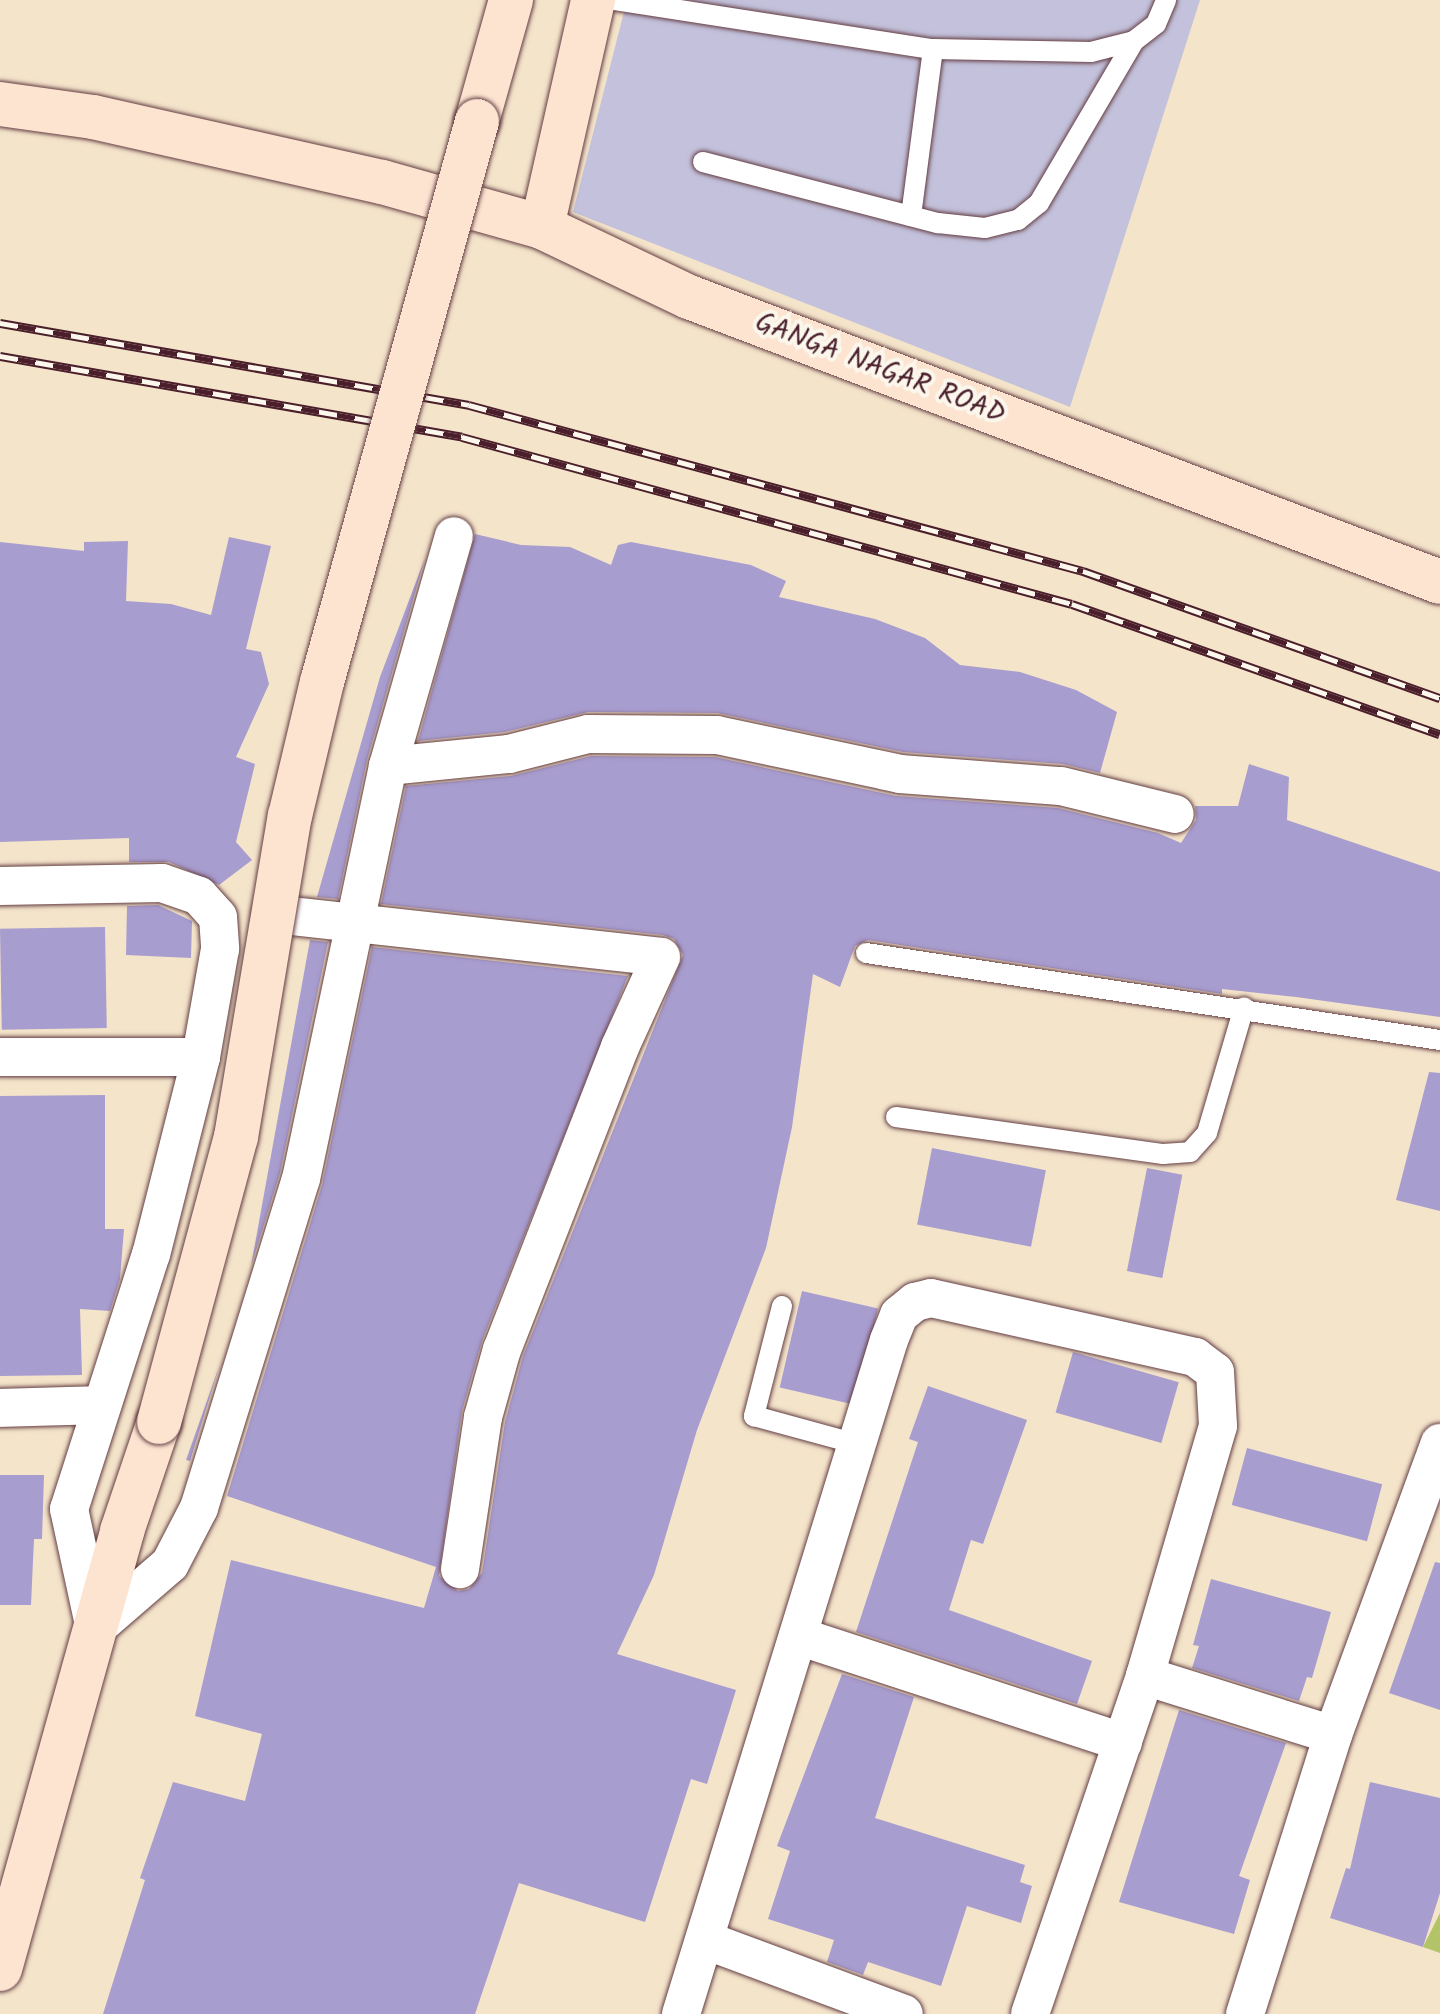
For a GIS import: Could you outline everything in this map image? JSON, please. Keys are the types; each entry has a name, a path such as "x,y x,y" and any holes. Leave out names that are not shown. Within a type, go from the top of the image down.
{"street":[{"path":"0,1969 95,1629 159,1422 236,1137 273,914 322,682 511,0"},
{"path":"542,227 593,0"},
{"name":"GANGA NAGAR ROAD","path":"0,104 93,117 382,182 542,227 689,297 1440,582"},
{"path":"95,1629 170,1564 199,1508 301,1179 388,766 454,536"},
{"path":"388,766 509,754 588,734 717,735 900,774 1061,786 1175,814"},
{"path":"0,886 162,883 199,896 218,917 220,949 201,1057 151,1254 69,1509 95,1629"},
{"path":"273,914 661,957 620,1047 502,1349 483,1417 460,1569"},
{"path":"0,1057 201,1057"},
{"path":"681,2014 899,1315 915,1302 931,1298 1195,1357 1215,1372 1218,1426 1145,1676 1030,2014"},
{"path":"0,1408 102,1405"},
{"path":"1245,2014 1333,1735 1440,1443"},
{"path":"798,1636 1123,1742"},
{"path":"1145,1676 1333,1735"},
{"path":"705,1940 904,2014"}],"lane":[{"path":"615,0 933,49 1091,52 1134,41"},
{"path":"703,162 911,216 985,228 1018,220 1039,203 1134,41 1156,24 1166,0"},
{"path":"911,216 933,49"},
{"path":"866,953 1244,1007 1440,1040"},
{"path":"896,1117 1163,1154 1190,1152 1207,1133 1244,1007"},
{"path":"782,1306 754,1416 857,1444"}],"shaded area":[{"path":"627,0 1200,0 1070,407 573,212"}],"green space":[{"path":"1440,1913 1440,1953 1423,1947"}],"building":[{"path":"475,534 521,545 570,547 611,565 618,545 631,542 751,565 786,581 779,597 875,619 925,638 960,665 1020,672 1076,690 1117,712 1100,773 1063,764 903,752 717,713 588,712 505,732 418,741"},
{"path":"229,537 271,546 246,649 261,652 269,684 236,757 255,764 236,842 252,860 219,885 169,862 129,862 129,838 0,842 0,542 84,551 84,542 128,541 126,601 171,604 211,615"},
{"path":"425,558 367,760 338,899 317,897 380,677"},
{"path":"591,756 715,757 896,796 1058,808 1158,833 1181,843 1196,820 1195,806 1238,806 1249,764 1289,777 1287,820 1440,872 1440,1017 1222,989 1222,994 868,940 855,946 840,987 813,974 792,1127 766,1248 697,1430 654,1575 617,1654 736,1690 707,1784 691,1779 645,1922 519,1883 475,2014 103,2014 145,1880 140,1878 173,1782 245,1801 262,1734 195,1716 231,1560 424,1608 436,1567 227,1496 322,1185 372,947 628,976 482,1341 462,1411 439,1576 458,1591 469,1589 482,1573 505,1422 523,1356 683,955 674,939 663,935 381,904 406,786 511,776"},
{"path":"158,905 192,921 191,958 126,955 127,906"},
{"path":"105,927 107,1028 2,1030 0,929"},
{"path":"310,940 328,942 280,1173 251,1266"},
{"path":"1429,1072 1440,1073 1440,1211 1396,1200"},
{"path":"105,1095 105,1229 124,1229 120,1279 110,1311 80,1309 82,1375 0,1376 0,1096"},
{"path":"932,1148 1046,1170 1031,1247 917,1225"},
{"path":"1147,1168 1182,1175 1162,1278 1127,1271"},
{"path":"802,1291 878,1309 856,1405 780,1387"},
{"path":"1073,1352 1179,1382 1161,1443 1056,1413"},
{"path":"220,1364 190,1461 186,1460"},
{"path":"928,1386 1027,1420 983,1544 971,1540 949,1610 1092,1661 1077,1704 856,1632 918,1442 909,1439"},
{"path":"1247,1448 1382,1484 1367,1541 1232,1505"},
{"path":"0,1475 44,1475 42,1539 34,1539 31,1605 0,1605"},
{"path":"1435,1562 1440,1563 1440,1710 1389,1693"},
{"path":"1211,1579 1331,1612 1312,1678 1307,1677 1299,1701 1192,1668 1199,1646 1193,1645"},
{"path":"842,1674 914,1697 875,1818 1025,1865 1020,1882 1032,1886 1021,1923 967,1906 941,1986 868,1962 863,1975 827,1962 834,1940 768,1919 790,1851 777,1846"},
{"path":"1179,1710 1286,1743 1239,1876 1250,1880 1234,1934 1119,1902"},
{"path":"1370,1782 1440,1798 1440,1893 1423,1947 1330,1918 1346,1868 1350,1869"}],"railway":[{"path":"0,323 469,405 1083,571 1440,698"},
{"path":"0,356 462,437 1072,604 1440,734"}]}
